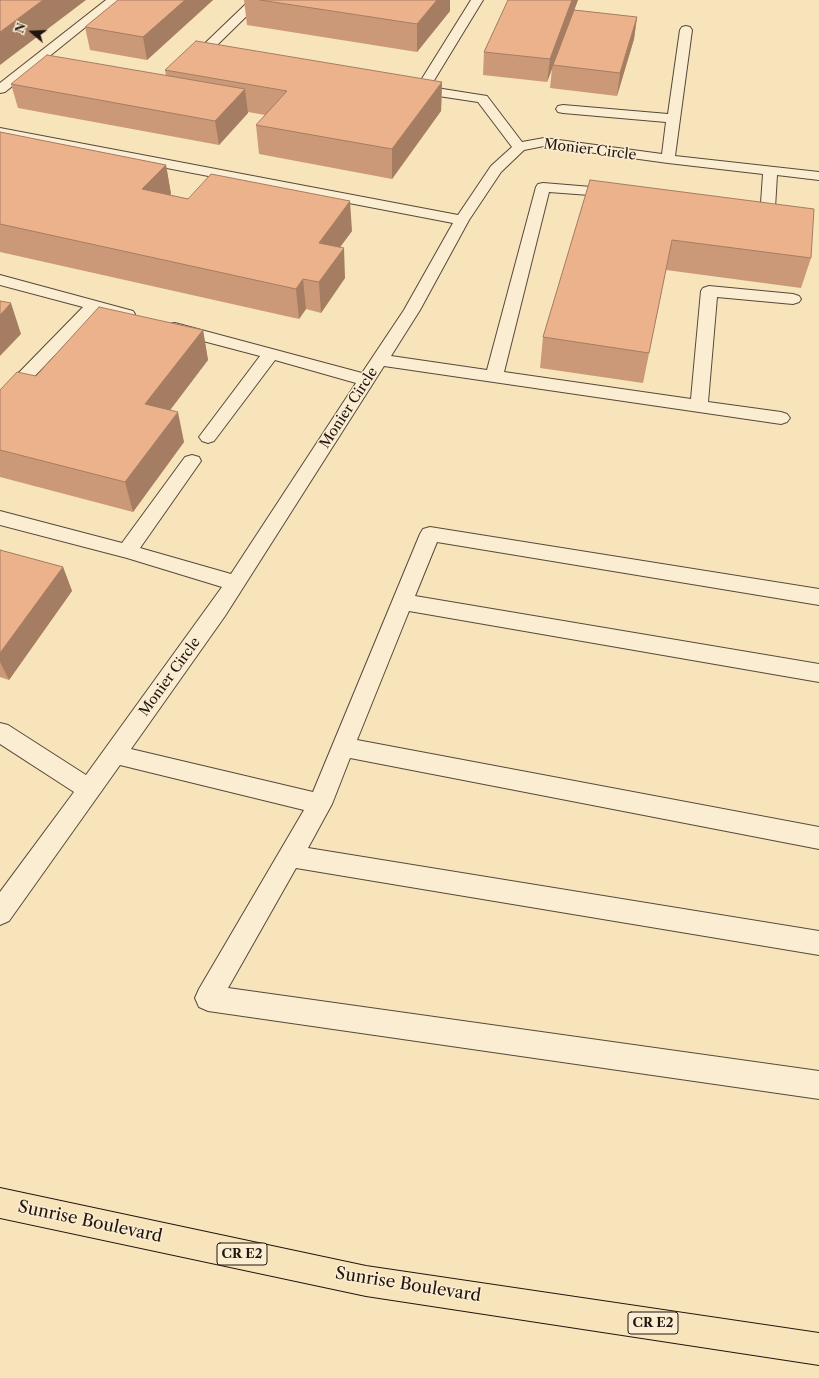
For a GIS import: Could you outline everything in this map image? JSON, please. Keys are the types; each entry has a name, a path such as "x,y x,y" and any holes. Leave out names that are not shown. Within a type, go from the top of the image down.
{"main road":[{"name":"Sunrise Boulevard","path":"0,1203 366,1281 819,1349"}],"street":[{"path":"0,89 112,0"},
{"path":"234,58 203,52 257,0"},
{"path":"422,89 477,0"},
{"path":"668,160 686,30"},
{"path":"399,85 482,99 519,147"},
{"path":"563,109 674,119"},
{"path":"0,132 462,220"},
{"name":"Monier Circle","path":"0,913 218,610 412,310 462,220 496,169 519,147 544,142 668,160 819,176"},
{"path":"730,204 768,208 770,171"},
{"path":"494,376 543,186 629,195"},
{"path":"0,280 140,318"},
{"path":"699,406 709,291 793,299"},
{"path":"0,402 94,305"},
{"path":"163,324 367,380"},
{"path":"208,437 271,354"},
{"path":"380,360 781,418"},
{"path":"127,551 192,461"},
{"path":"0,518 127,551 235,584"},
{"path":"819,597 430,534 320,804 208,998 819,1085"},
{"path":"402,602 819,673"},
{"path":"0,732 89,789"},
{"path":"343,747 819,838"},
{"path":"114,754 320,804"},
{"path":"289,856 819,943"}],"building":[{"path":"0,0 43,0 0,32"},
{"path":"118,0 185,0 143,37 85,27"},
{"path":"260,0 437,0 417,24"},
{"path":"508,0 572,0 550,59 484,52"},
{"path":"574,10 637,17 620,73 553,65"},
{"path":"196,41 442,82 392,149 256,125 287,91 165,70"},
{"path":"47,55 245,89 215,121 11,84"},
{"path":"0,132 166,165 142,189 188,199 211,174 350,201 319,243 344,248 319,282 303,279 296,289 0,224"},
{"path":"590,180 814,209 811,258 672,240 649,353 543,337"},
{"path":"0,301 11,303 0,315"},
{"path":"99,307 203,330 145,404 178,412 125,482 0,450 0,390 17,372 36,376"},
{"path":"0,550 63,567 0,653"}]}
